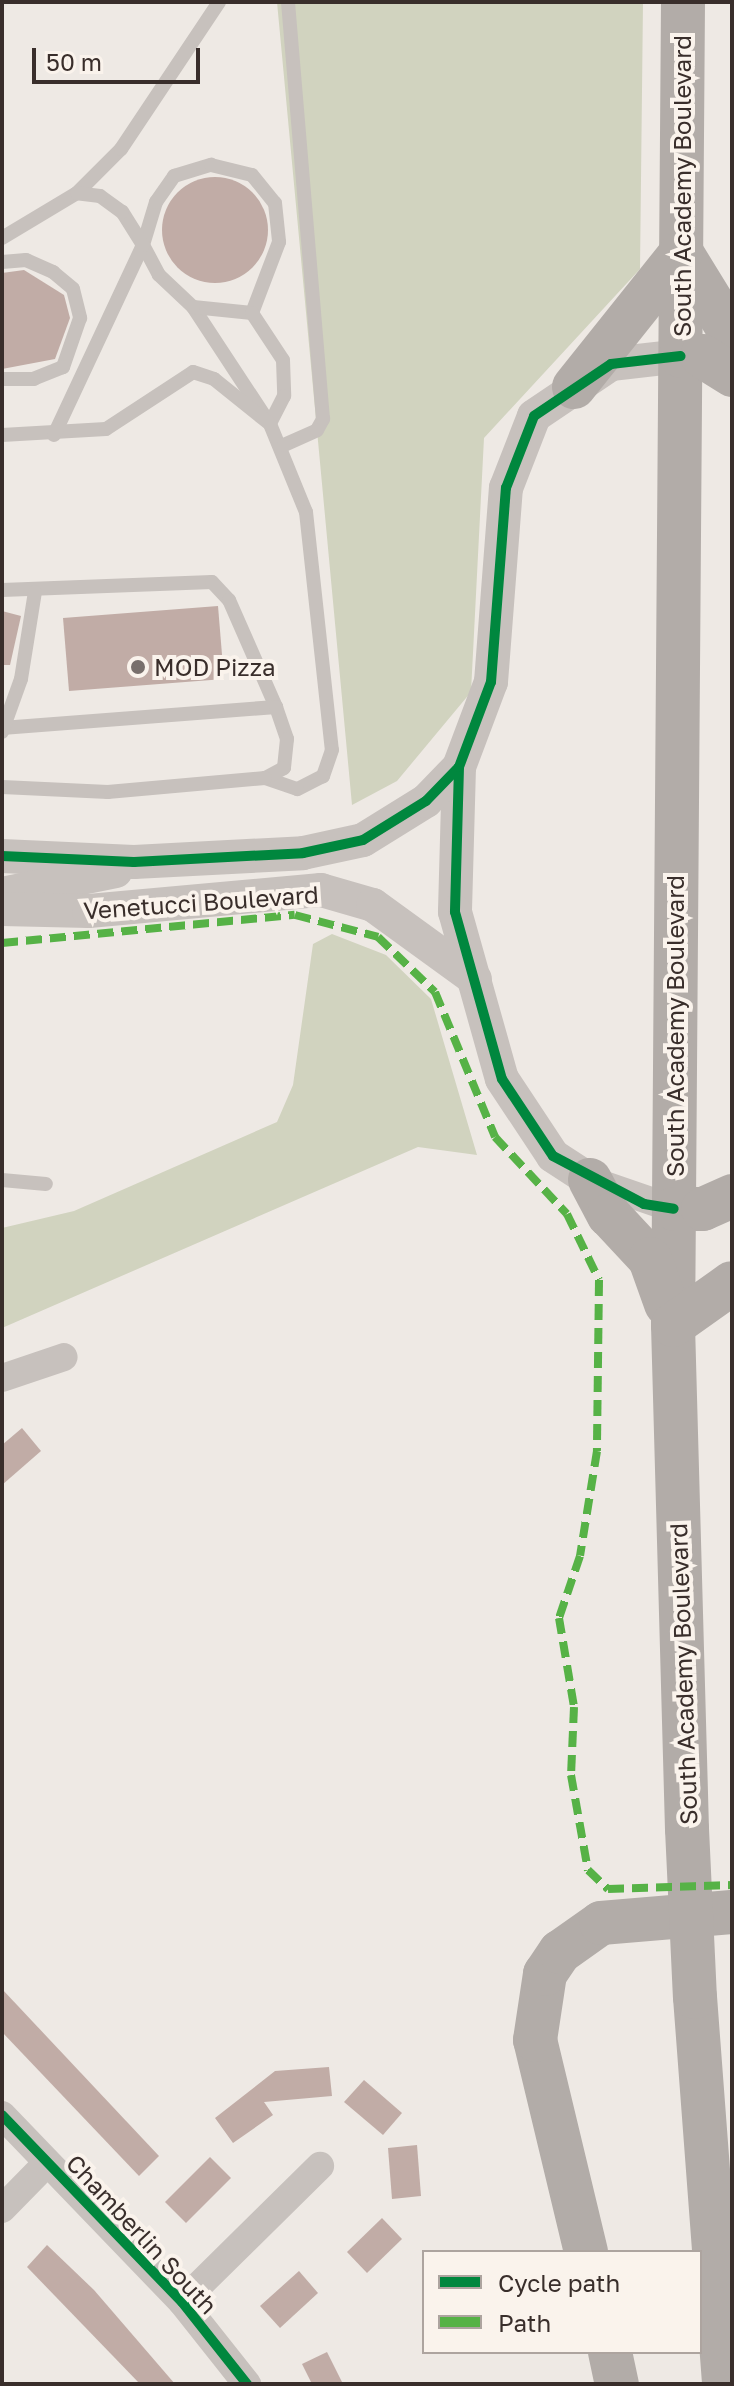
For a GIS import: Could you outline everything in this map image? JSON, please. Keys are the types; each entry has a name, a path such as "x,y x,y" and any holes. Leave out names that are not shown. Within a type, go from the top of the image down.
{"highway":[{"name":"South Academy Boulevard","path":"683,2 673,1325 687,1829 695,1997 724,2384"},
{"path":"574,387 681,253 732,335"},
{"path":"681,356 702,356 732,375"},
{"path":"590,1180 609,1215 650,1259 673,1325 732,1283"},
{"path":"674,1209 703,1209 732,1196"},
{"path":"586,2250 535,2040 545,1974 560,1952 601,1923 732,1912"},
{"path":"610,2354 617,2384"}],"street":[{"name":"Venetucci Boulevard","path":"2,856 134,862 303,853 363,840 426,801 459,767 491,682 506,488 534,416 611,364 681,356"},
{"path":"459,767 455,912 502,1079 521,1115 553,1156 590,1180 674,1209"},
{"path":"2,894 91,880 134,862"},
{"name":"Venetucci Boulevard","path":"2,909 89,911 321,890 373,905 475,979"},
{"path":"2,1378 64,1357"},
{"name":"Chamberlin South","path":"2,2115 182,2302 247,2384"},
{"path":"2,2209 47,2163"},
{"path":"182,2302 320,2166"}],"lane":[{"path":"2,238 77,193 121,149 219,2"},
{"path":"284,445 317,430 323,419 288,2"},
{"path":"54,435 143,245 156,202 174,176 211,165 252,175 275,203 279,242 252,313"},
{"path":"77,193 100,196 122,212 159,275 193,307 284,445 306,512 332,750 323,776 297,789 265,778"},
{"path":"2,262 26,260 53,272 73,289 80,318 63,367 34,379 2,379"},
{"path":"193,307 252,313"},
{"path":"252,313 283,360 284,396 270,424"},
{"path":"2,435 54,435 106,429 193,372 214,379 270,424"},
{"path":"2,590 35,592 212,582 229,600 287,739 284,768 265,778 108,792 2,787"},
{"path":"35,592 21,679 2,729 276,707"},
{"path":"2,1180 46,1184"}],"green space":[{"path":"277,2 643,2 640,269 484,438 471,692 397,781 352,805"},
{"path":"332,934 386,955 431,999 477,1155 418,1147 2,1328 2,1228 74,1211 277,1122 293,1085 313,944"}],"building":[{"path":"215,177 235,181 253,192 264,210 268,230 264,250 253,268 235,279 215,283 195,279 177,268 166,250 162,230 166,210 177,192 195,181"},
{"path":"24,270 64,295 70,318 55,359 2,369 2,273"},
{"path":"218,606 224,679 69,691 63,618"},
{"path":"2,611 21,616 10,665 2,665"},
{"path":"22,1428 41,1451 2,1485 2,1445"},
{"path":"2,1989 159,2156 139,2176 2,2032"},
{"path":"329,2067 332,2096 264,2102 273,2115 233,2143 215,2118 275,2071"},
{"path":"364,2080 402,2113 383,2135 344,2102"},
{"path":"417,2145 421,2196 392,2199 388,2148"},
{"path":"210,2157 231,2178 186,2223 165,2202"},
{"path":"382,2218 402,2239 367,2273 347,2252"},
{"path":"47,2245 94,2290 175,2384 140,2384 27,2267"},
{"path":"299,2271 318,2293 280,2328 260,2306"},
{"path":"327,2352 343,2384 312,2384 302,2364"}],"marked path":[{"path":"2,943 295,915 378,937 435,992 495,1137 567,1214 599,1280 597,1451 580,1556 559,1618 574,1707 571,1775 588,1870 608,1889 732,1885"}],"cycle path":[{"path":"2,856 134,862 303,853 363,840 426,801 459,767 491,682 506,488 534,416 611,364 681,356"},
{"path":"459,767 455,912 502,1079 553,1156 644,1204 674,1209"},
{"path":"2,2115 182,2302 247,2384"}],"place":[{"name":"MOD Pizza","path":"138,667"}]}
